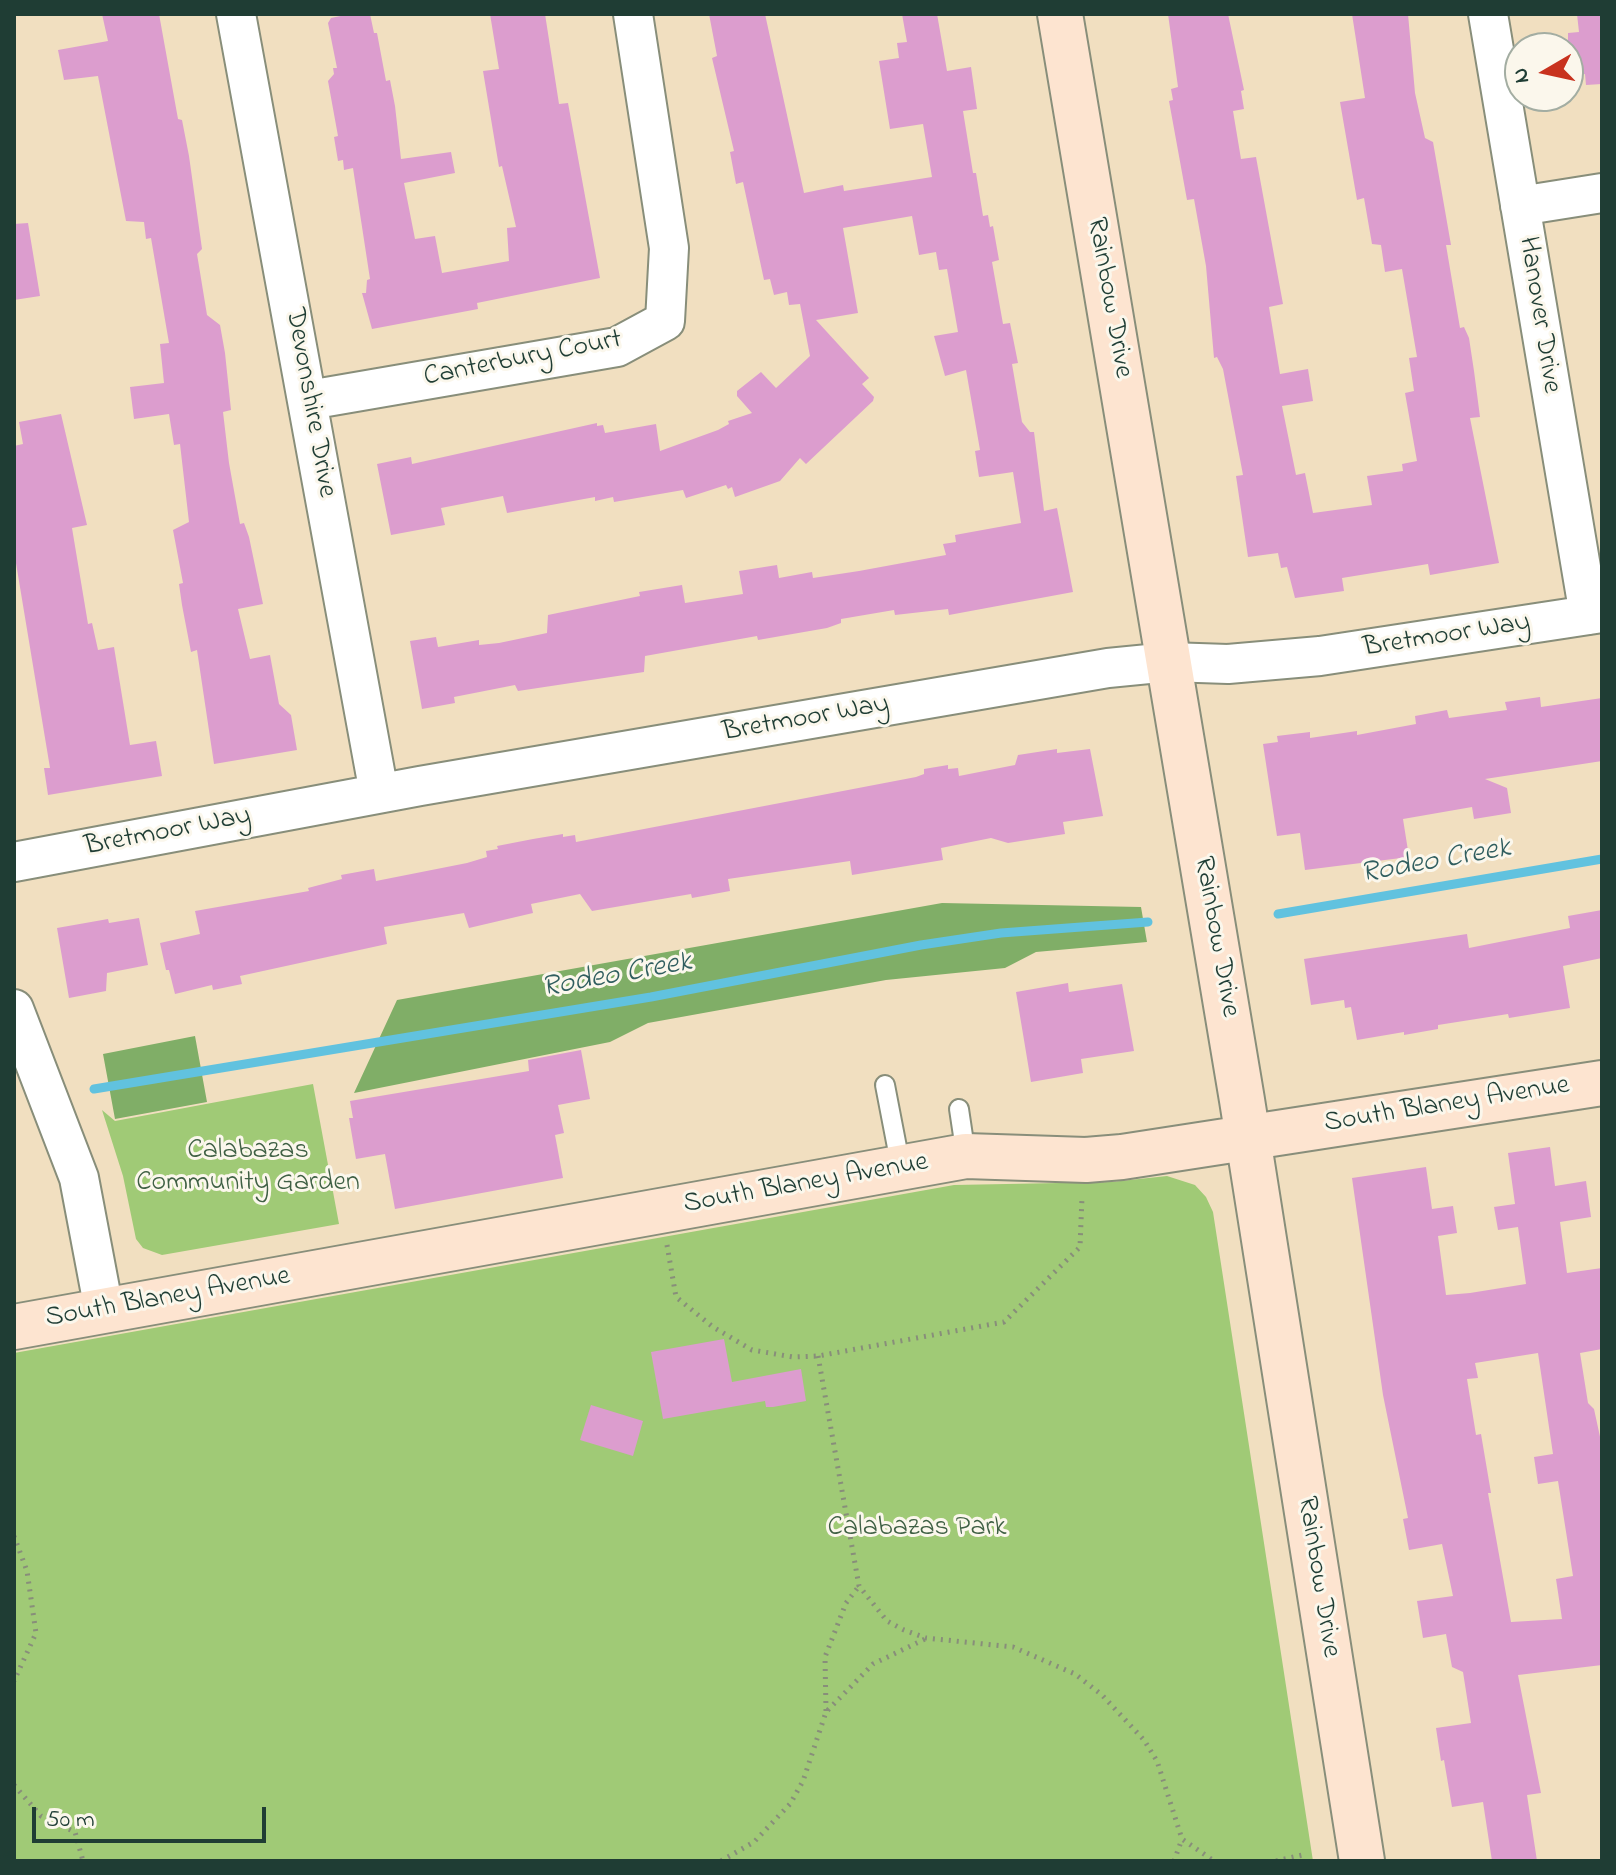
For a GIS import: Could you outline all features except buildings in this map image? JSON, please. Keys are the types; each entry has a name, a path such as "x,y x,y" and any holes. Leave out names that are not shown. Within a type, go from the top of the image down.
{"street":[{"name":"Devonshire Drive","path":"236,14 379,793"},
{"name":"Canterbury Court","path":"309,400 617,347 665,321 669,248 633,14"},
{"name":"Rainbow Drive","path":"1060,14 1248,1137 1362,1861"},
{"name":"Hanover Drive","path":"1488,14 1595,614"},
{"path":"1520,206 1602,193"},
{"name":"Bretmoor Way","path":"14,862 379,793 1108,668 1169,662 1232,664 1320,656 1595,614"},
{"path":"14,1009 79,1178 104,1310"},
{"name":"South Blaney Avenue","path":"14,1327 966,1156 1086,1160 1602,1083"}],"lane":[{"path":"885,1085 901,1168"},
{"path":"959,1109 966,1156"}],"path":[{"path":"665,1236 676,1297 713,1327 752,1350 771,1355 818,1356 1004,1322 1080,1247 1083,1186"},
{"path":"818,1356 859,1586 887,1621 926,1638 986,1642 1027,1651 1075,1674 1126,1718 1157,1761 1182,1839 1214,1861"},
{"path":"14,1536 29,1582 36,1633 14,1681"},
{"path":"721,1861 754,1842 790,1804 803,1781 826,1712 825,1657 846,1603 859,1586"},
{"path":"826,1712 873,1664 926,1638"},
{"path":"14,1785 41,1816 75,1832 83,1861"},
{"path":"1174,1861 1182,1839"},
{"path":"1276,1861 1307,1854"}],"green space":[{"path":"942,903 1141,907 1147,942 1036,952 1005,968 886,980 648,1023 610,1042 354,1093 397,1000"},
{"path":"195,1036 207,1102 115,1119 103,1054"},
{"name":"Calabazas Community Garden","path":"313,1084 339,1224 162,1255 143,1248 136,1239 123,1176 102,1110 115,1121"},
{"name":"Calabazas Park","path":"1167,1176 1195,1185 1206,1197 1213,1212 1313,1861 14,1861 14,1353 954,1185 1111,1182"}],"waterway":[{"name":"Rodeo Creek","path":"1278,914 1602,859"},
{"name":"Rodeo Creek","path":"94,1089 651,997 921,945 1001,933 1148,922"}]}
